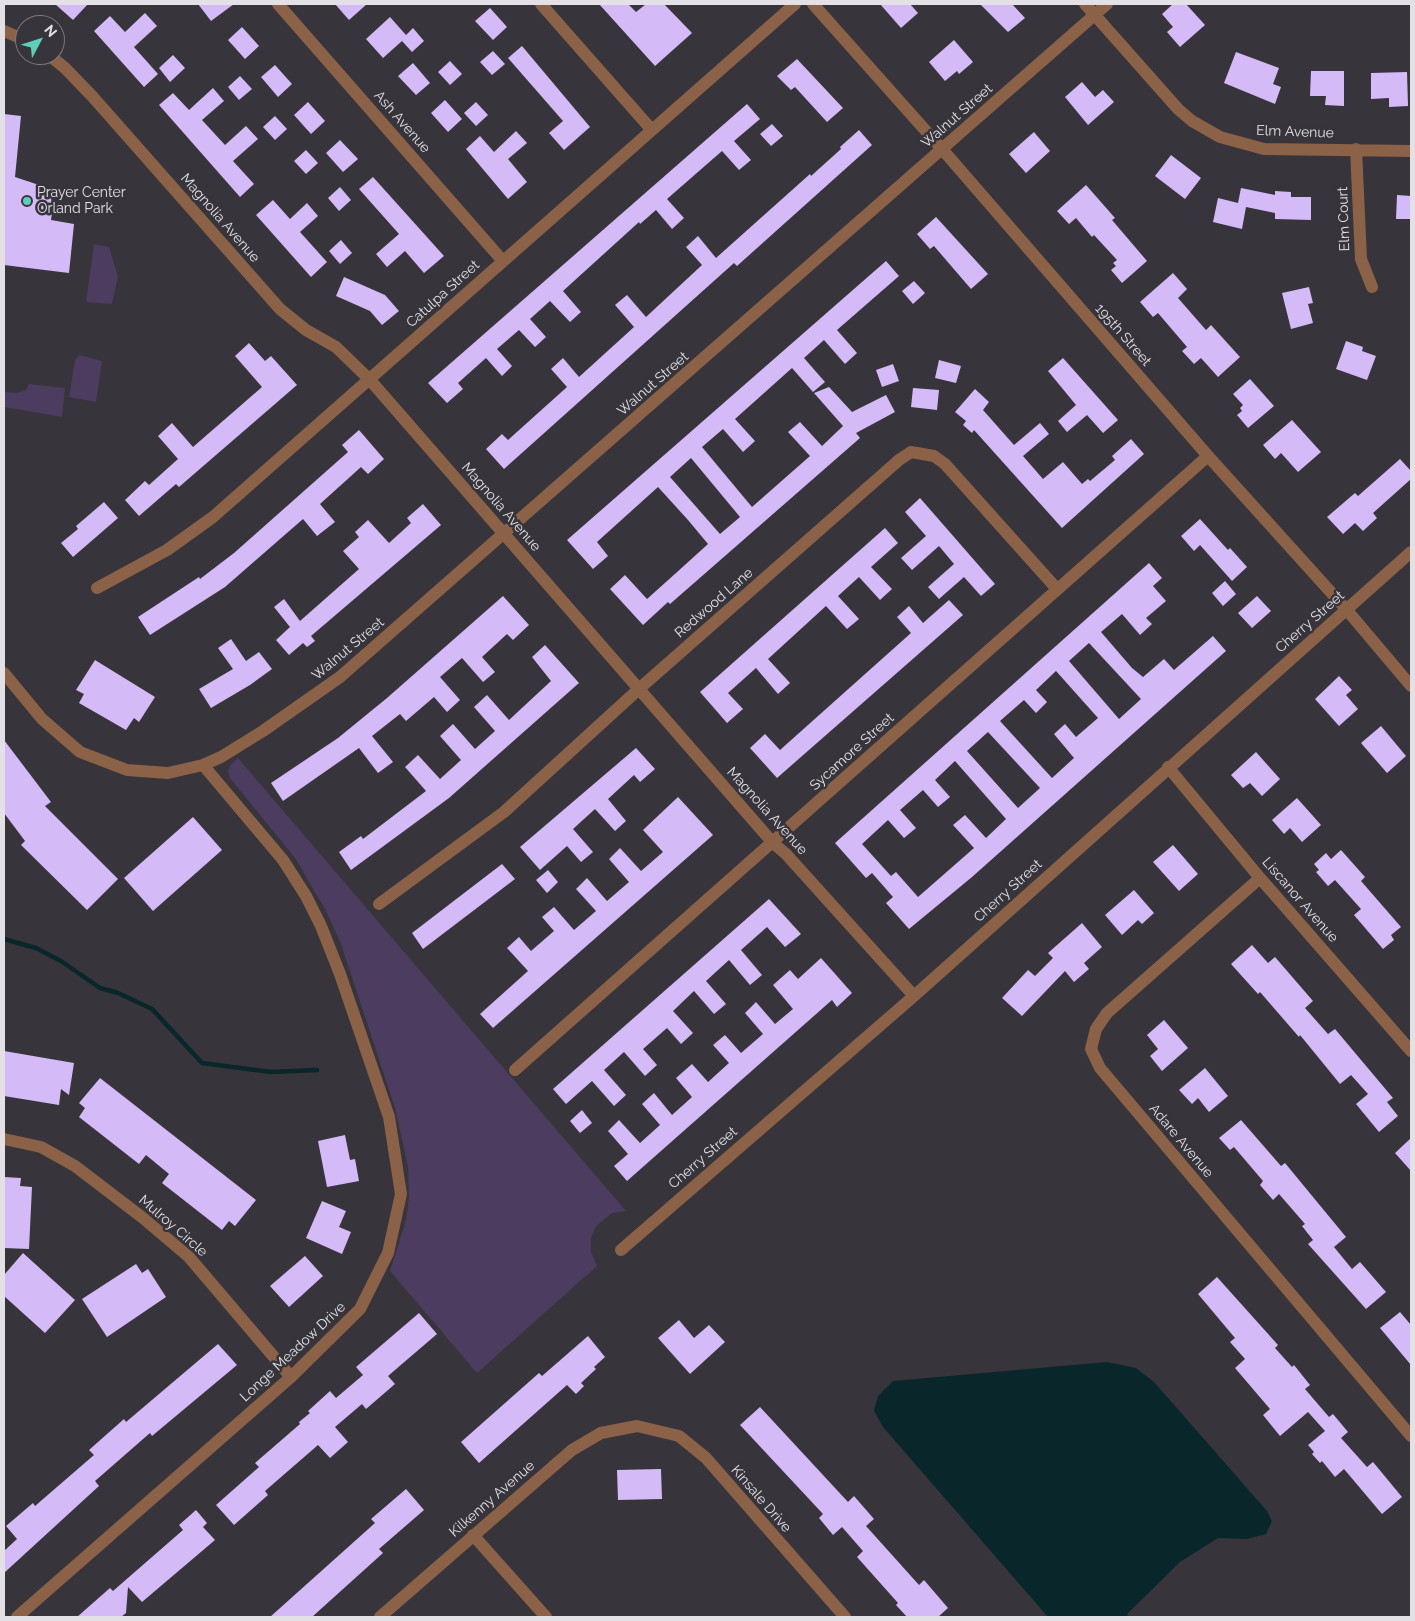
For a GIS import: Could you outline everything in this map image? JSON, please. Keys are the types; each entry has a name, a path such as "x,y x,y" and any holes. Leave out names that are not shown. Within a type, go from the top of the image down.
{"street":[{"name":"Ash Avenue","path":"278,4 502,260"},
{"path":"541,4 651,129"},
{"name":"Catulpa Street","path":"97,588 160,554 190,535 370,380 502,260 795,4"},
{"name":"195th Street","path":"813,4 942,149 1208,456 1346,609 1411,686"},
{"name":"Elm Avenue","path":"1085,4 1178,109 1192,121 1220,137 1264,148 1411,151"},
{"name":"Walnut Street","path":"4,673 42,719 80,752 127,770 168,773 203,765 263,731 340,677 1107,4"},
{"name":"Magnolia Avenue","path":"61,65 97,101 280,310 306,330 336,347 370,380 773,842 914,996"},
{"name":"Elm Court","path":"1356,149 1361,259 1372,287"},
{"name":"Redwood Lane","path":"379,904 504,812 640,688 899,460 911,452 934,456 945,464 1057,589"},
{"name":"Sycamore Street","path":"515,1070 1208,456"},
{"name":"Cherry Street","path":"621,1250 914,996 1168,767 1411,552"},
{"name":"Longe Meadow Drive","path":"17,1617 291,1377 360,1309 388,1253 401,1194 389,1117 340,974 321,926 306,896 283,860 203,765"},
{"name":"Liscanor Avenue","path":"1168,767 1260,878 1411,1051"},
{"name":"Adare Avenue","path":"1260,878 1108,1013 1096,1029 1091,1049 1100,1068 1411,1436"},
{"name":"Mulroy Circle","path":"4,1138 41,1147 76,1166 143,1218 189,1257 291,1377"},
{"name":"Kilkenny Avenue","path":"380,1617 572,1450 601,1433 637,1426"},
{"name":"Kinsale Drive","path":"637,1426 679,1436 706,1458 845,1617"},
{"path":"473,1535 546,1617"}],"shaded area":[{"path":"94,244 109,247 118,276 112,304 86,302"},
{"path":"79,355 102,361 96,402 69,397 75,360"},
{"path":"29,384 65,388 62,417 4,407 4,392 16,393 26,390"},
{"path":"238,758 626,1211 612,1213 596,1226 591,1238 591,1252 597,1266 477,1373 390,1271 406,1220 409,1196 408,1167 395,1108 341,944 326,911 295,858 230,778 228,771 231,764"}],"water":[{"path":"1107,1362 1136,1368 1154,1382 1267,1511 1272,1521 1266,1534 1247,1539 1218,1538 1180,1562 1128,1613 1127,1617 1048,1617 883,1427 874,1411 878,1396 893,1381"}],"building":[{"path":"55,4 88,4 73,20"},
{"path":"198,4 234,4 211,21"},
{"path":"335,4 367,4 349,20"},
{"path":"599,4 628,4 636,12 646,4 664,4 692,33 655,66"},
{"path":"880,4 910,4 918,13 901,28"},
{"path":"980,4 1012,4 1025,18 1008,32"},
{"path":"1173,4 1186,4 1205,25 1180,47 1167,32 1173,27 1162,14"},
{"path":"490,8 507,27 493,40 475,21"},
{"path":"145,13 157,26 134,47 158,74 144,87 94,31 110,16 125,32"},
{"path":"390,17 406,35 413,28 424,41 412,52 402,41 383,58 366,39"},
{"path":"242,27 259,46 245,59 228,40"},
{"path":"954,40 973,62 959,74 957,71 945,81 929,62"},
{"path":"522,46 590,127 564,150 549,133 563,121 508,58"},
{"path":"493,51 505,64 492,75 480,62"},
{"path":"1236,52 1279,68 1273,84 1281,87 1275,104 1224,83"},
{"path":"173,55 185,68 170,82 159,68"},
{"path":"797,59 843,108 827,122 795,87 791,90 777,76"},
{"path":"450,61 462,74 450,85 438,72"},
{"path":"413,63 430,83 416,95 398,76"},
{"path":"275,65 292,84 278,97 261,77"},
{"path":"1311,71 1344,71 1344,106 1325,105 1326,96 1310,96"},
{"path":"1407,72 1408,106 1389,107 1389,98 1371,99 1371,73"},
{"path":"240,76 252,89 239,100 228,87"},
{"path":"1082,82 1095,97 1103,90 1114,102 1088,125 1065,97"},
{"path":"213,88 224,101 202,120 225,145 246,126 258,139 233,161 254,184 240,197 159,105 173,93 189,110"},
{"path":"445,100 462,119 448,132 431,113"},
{"path":"308,102 325,121 311,134 294,115"},
{"path":"476,102 488,115 476,126 464,113"},
{"path":"747,104 760,119 734,141 751,160 739,170 722,151 667,199 684,218 672,229 656,210 640,224 639,222 563,291 581,312 570,322 550,301 530,319 546,337 535,347 519,330 497,349 512,366 502,376 486,358 458,383 463,389 447,403 428,383"},
{"name":"Prayer Center Orland Park","path":"4,114 21,116 15,177 42,186 50,195 53,206 51,220 74,224 69,273 4,265"},
{"path":"275,116 287,129 275,140 263,127"},
{"path":"772,124 783,136 771,146 760,134"},
{"path":"859,130 872,145 737,266 734,263 504,469 486,449 502,434 508,440 567,387 551,369 563,358 579,377 634,327 615,305 627,295 646,317 702,265 686,247 698,236 716,258 810,174 811,176"},
{"path":"516,131 527,143 508,159 527,182 508,199 466,149 480,136 494,152"},
{"path":"1034,132 1050,151 1026,173 1009,154"},
{"path":"340,140 358,159 343,172 326,153"},
{"path":"306,150 318,163 306,174 294,161"},
{"path":"1171,155 1201,178 1185,199 1155,176"},
{"path":"373,177 444,256 424,273 405,251 387,267 376,254 399,234 359,189"},
{"path":"1086,185 1115,218 1112,220 1147,261 1122,283 1111,270 1116,266 1113,263 1117,260 1094,235 1092,237 1076,218 1069,224 1057,211"},
{"path":"340,187 351,200 339,211 328,198"},
{"path":"1241,188 1275,195 1275,191 1291,192 1291,197 1311,197 1311,220 1275,219 1275,213 1246,207 1242,229 1213,222 1218,198 1238,203"},
{"path":"1397,195 1411,196 1411,219 1396,219"},
{"path":"273,200 290,219 307,203 318,216 300,232 327,262 311,277 256,215"},
{"path":"936,217 988,274 971,289 934,246 930,249 917,234"},
{"path":"341,240 352,253 340,264 329,251"},
{"path":"886,261 899,276 837,330 857,353 845,364 824,340 804,358 825,382 813,392 792,368 735,419 755,441 743,452 723,429 702,447 752,507 810,456 788,432 800,422 822,446 843,426 814,393 829,387 852,412 886,395 895,412 856,433 860,438 670,604 668,602 643,625 610,589 625,575 647,599 708,544 658,487 597,542 608,556 593,569 567,540","holes":["691,458 740,517 720,534 670,477"]},
{"path":"1173,273 1187,289 1178,298 1206,330 1211,325 1240,357 1218,377 1201,358 1194,364 1182,351 1187,347 1158,313 1153,317 1140,302"},
{"path":"344,277 385,295 399,311 382,325 370,311 336,296"},
{"path":"914,281 925,293 913,304 902,291"},
{"path":"1309,287 1313,303 1308,304 1313,323 1291,329 1282,293"},
{"path":"1346,341 1363,347 1362,351 1376,356 1367,380 1336,369"},
{"path":"249,343 265,361 271,356 297,385 179,487 176,484 139,516 125,500 145,481 149,485 178,459 158,436 172,423 193,447 262,387 235,356"},
{"path":"1063,358 1118,420 1103,433 1087,415 1067,432 1058,421 1076,405 1048,371"},
{"path":"939,360 961,366 956,383 935,378"},
{"path":"893,364 899,381 882,387 876,370"},
{"path":"1250,379 1274,406 1248,428 1237,415 1242,411 1240,408 1243,405 1233,394"},
{"path":"913,388 939,390 937,410 911,407"},
{"path":"975,389 989,402 983,410 1014,445 1040,423 1049,434 1023,456 1043,479 1063,462 1082,484 1088,479 1090,481 1115,460 1112,456 1131,439 1144,454 1062,528 974,430 972,433 963,425 966,421 955,412"},
{"path":"1292,420 1321,452 1298,472 1281,453 1275,459 1263,445"},
{"path":"359,430 384,459 368,474 361,467 320,504 335,522 317,536 303,519 225,587 150,635 138,617 199,577 200,579 234,553 348,452 342,445"},
{"path":"1400,459 1411,471 1411,479 1373,513 1377,518 1363,531 1355,523 1343,534 1327,517 1355,493 1358,496"},
{"path":"920,498 995,584 981,596 964,577 939,599 928,587 954,564 939,546 912,570 901,558 926,536 905,512"},
{"path":"104,502 118,518 73,557 61,543 78,529 76,526"},
{"path":"423,504 441,525 311,636 315,641 307,647 303,643 289,655 276,640 290,627 274,607 284,599 300,621 359,569 343,551 359,537 355,532 368,520 389,543 411,523 407,518"},
{"path":"1200,519 1228,550 1230,548 1247,567 1232,581 1200,545 1194,551 1181,536"},
{"path":"885,528 898,543 871,567 892,589 880,600 859,577 838,596 859,619 847,629 826,606 768,659 790,683 778,694 756,668 728,693 743,709 727,723 700,692"},
{"path":"1149,563 1162,578 1153,586 1166,601 1146,618 1152,624 1140,635 1122,614 1101,632 1132,668 1143,677 1164,659 1174,670 1213,636 1226,651 972,877 909,929 886,903 893,897 872,873 866,878 835,843","holes":["1089,643 1141,699 1119,719 1069,661","1056,671 1098,718 1076,737 1065,724 1054,734 1074,758 1052,778 1000,721 1024,700 1036,713 1047,702 1036,690","988,732 1040,788 1018,808 967,751","955,761 1006,819 986,838 965,815 953,825 974,848 918,897 896,872 891,876 862,844 888,820 904,838 916,828 900,810 923,790 938,807 950,797 935,780"]},
{"path":"1225,581 1236,594 1223,606 1212,593"},
{"path":"503,596 529,625 513,640 507,634 482,657 495,672 483,682 462,658 440,677 460,700 447,712 434,697 406,721 400,714 372,736 393,762 378,773 359,748 283,801 271,783 338,738 387,698"},
{"path":"1257,596 1271,611 1252,628 1238,613"},
{"path":"949,600 963,615 777,778 750,748 765,734 780,750 911,633 897,617 909,606 923,623"},
{"path":"231,639 246,661 259,652 272,669 250,685 211,708 199,689 233,669 218,648"},
{"path":"545,645 579,683 449,798 351,870 339,852 361,836 363,839 426,791 405,767 418,755 440,779 461,760 440,736 453,724 475,749 495,731 474,707 487,695 509,720 551,681 532,657"},
{"path":"95,660 155,697 139,722 134,718 126,730 79,703 84,694 76,690"},
{"path":"1339,676 1352,690 1346,695 1358,709 1339,726 1315,699"},
{"path":"1381,726 1406,756 1387,773 1361,743"},
{"path":"4,740 51,802 45,806 118,879 87,910 21,845 25,841 4,813"},
{"path":"636,748 655,769 640,782 634,775 608,799 626,821 615,831 595,809 573,829 593,852 581,862 567,846 540,870 520,847"},
{"path":"1256,752 1280,779 1262,796 1250,783 1243,788 1231,775"},
{"path":"678,797 713,835 493,1028 480,1014 528,971 507,948 519,937 531,951 554,931 542,917 554,907 574,930 596,911 576,889 587,878 607,901 629,882 609,859 620,848 641,871 663,852 643,830"},
{"path":"1297,798 1321,825 1302,842 1290,828 1284,834 1272,820"},
{"path":"193,817 222,850 153,911 124,878"},
{"path":"1173,845 1198,874 1179,891 1153,862"},
{"path":"1341,850 1365,877 1361,881 1401,927 1391,935 1394,940 1383,949 1354,915 1361,909 1335,880 1328,886 1316,872 1319,870 1314,864 1326,853 1331,859"},
{"path":"502,864 515,879 423,949 412,933"},
{"path":"548,870 558,882 547,893 536,880"},
{"path":"1134,890 1154,913 1142,924 1138,920 1122,935 1105,915"},
{"path":"769,899 801,934 785,947 767,927 741,950 762,975 750,985 729,960 706,981 726,1004 714,1014 694,991 673,1011 693,1033 681,1044 667,1028 643,1049 657,1065 645,1076 624,1052 604,1070 626,1095 614,1106 592,1081 566,1104 553,1089"},
{"path":"1082,923 1102,947 1084,963 1089,969 1074,982 1065,971 1022,1016 1002,998 1028,970 1035,976 1053,958 1048,953"},
{"path":"1252,945 1268,963 1275,957 1313,1001 1305,1008 1328,1034 1335,1029 1393,1098 1387,1102 1398,1116 1379,1132 1356,1104 1368,1094 1351,1075 1340,1084 1300,1035 1299,1037 1260,992 1258,994 1231,964"},
{"path":"821,958 852,993 837,1007 832,1000 627,1181 614,1166 628,1154 608,1131 619,1120 640,1143 660,1125 642,1104 654,1093 672,1115 692,1097 676,1078 692,1064 708,1082 729,1063 713,1045 725,1035 741,1053 763,1034 745,1013 756,1002 775,1024 793,1009 773,985 790,970 798,979"},
{"path":"1164,1020 1188,1048 1162,1071 1150,1056 1158,1049 1147,1035"},
{"path":"4,1051 74,1063 69,1095 61,1089 59,1105 4,1096"},
{"path":"1205,1068 1228,1096 1209,1112 1198,1098 1192,1104 1179,1090"},
{"path":"100,1078 256,1200 235,1226 229,1221 222,1230 162,1183 169,1174 146,1155 139,1164 79,1117 85,1108 79,1103"},
{"path":"582,1110 592,1123 580,1133 570,1121"},
{"path":"1241,1120 1281,1166 1285,1163 1346,1237 1334,1247 1352,1269 1360,1262 1386,1292 1366,1309 1308,1244 1313,1240 1302,1226 1305,1224 1279,1194 1273,1200 1260,1185 1263,1181 1234,1147 1230,1150 1219,1138"},
{"path":"345,1135 350,1160 355,1159 359,1181 327,1187 318,1141"},
{"path":"1411,1138 1411,1171 1395,1153"},
{"path":"4,1177 21,1178 20,1186 32,1187 29,1249 4,1248"},
{"path":"322,1201 346,1211 339,1227 351,1232 342,1254 306,1238"},
{"path":"23,1253 75,1300 45,1333 4,1296 4,1275"},
{"path":"305,1256 323,1276 289,1307 270,1286"},
{"path":"136,1264 142,1273 148,1269 166,1297 107,1337 82,1299"},
{"path":"1217,1277 1278,1345 1275,1348 1292,1367 1294,1365 1310,1385 1305,1389 1329,1417 1333,1414 1348,1432 1341,1438 1367,1467 1373,1462 1402,1497 1382,1514 1344,1469 1335,1477 1322,1461 1320,1463 1312,1454 1314,1452 1308,1445 1325,1431 1308,1412 1280,1436 1263,1415 1270,1409 1235,1368 1245,1359 1230,1342 1235,1338 1198,1294"},
{"path":"1400,1312 1411,1325 1411,1365 1380,1328"},
{"path":"419,1313 437,1334 388,1376 395,1384 366,1409 362,1404 335,1427 348,1442 330,1458 318,1445 265,1491 268,1495 234,1525 216,1505 259,1467 255,1463 300,1424 299,1422 310,1413 308,1411 330,1391 336,1398 363,1375 356,1367"},
{"path":"679,1320 694,1338 709,1325 725,1342 690,1374 658,1338"},
{"path":"588,1336 605,1357 594,1367 596,1369 581,1383 584,1386 576,1394 567,1385 479,1463 461,1442 539,1373 542,1376"},
{"path":"218,1344 237,1365 152,1436 150,1433 95,1481 99,1486 4,1573 4,1551 17,1539 6,1526 33,1503 35,1506 94,1455 89,1450 124,1419 126,1422"},
{"path":"760,1407 848,1502 854,1496 874,1519 866,1526 919,1585 924,1580 948,1608 938,1617 907,1617 896,1605 898,1603 857,1557 863,1551 842,1527 833,1535 819,1518 823,1514 740,1425"},
{"path":"661,1469 662,1499 618,1500 617,1470"},
{"path":"406,1489 424,1510 379,1549 383,1553 312,1617 270,1617 375,1523 371,1519"},
{"path":"196,1510 207,1523 203,1527 215,1540 142,1602 128,1587 126,1613 121,1617 77,1617 110,1588 113,1591 183,1530 179,1525"}],"waterway":[{"path":"4,939 36,948 61,961 100,988 118,993 152,1009 202,1063 271,1072 317,1070"}],"place":[{"name":"Prayer Center Orland Park","path":"27,201"}]}
